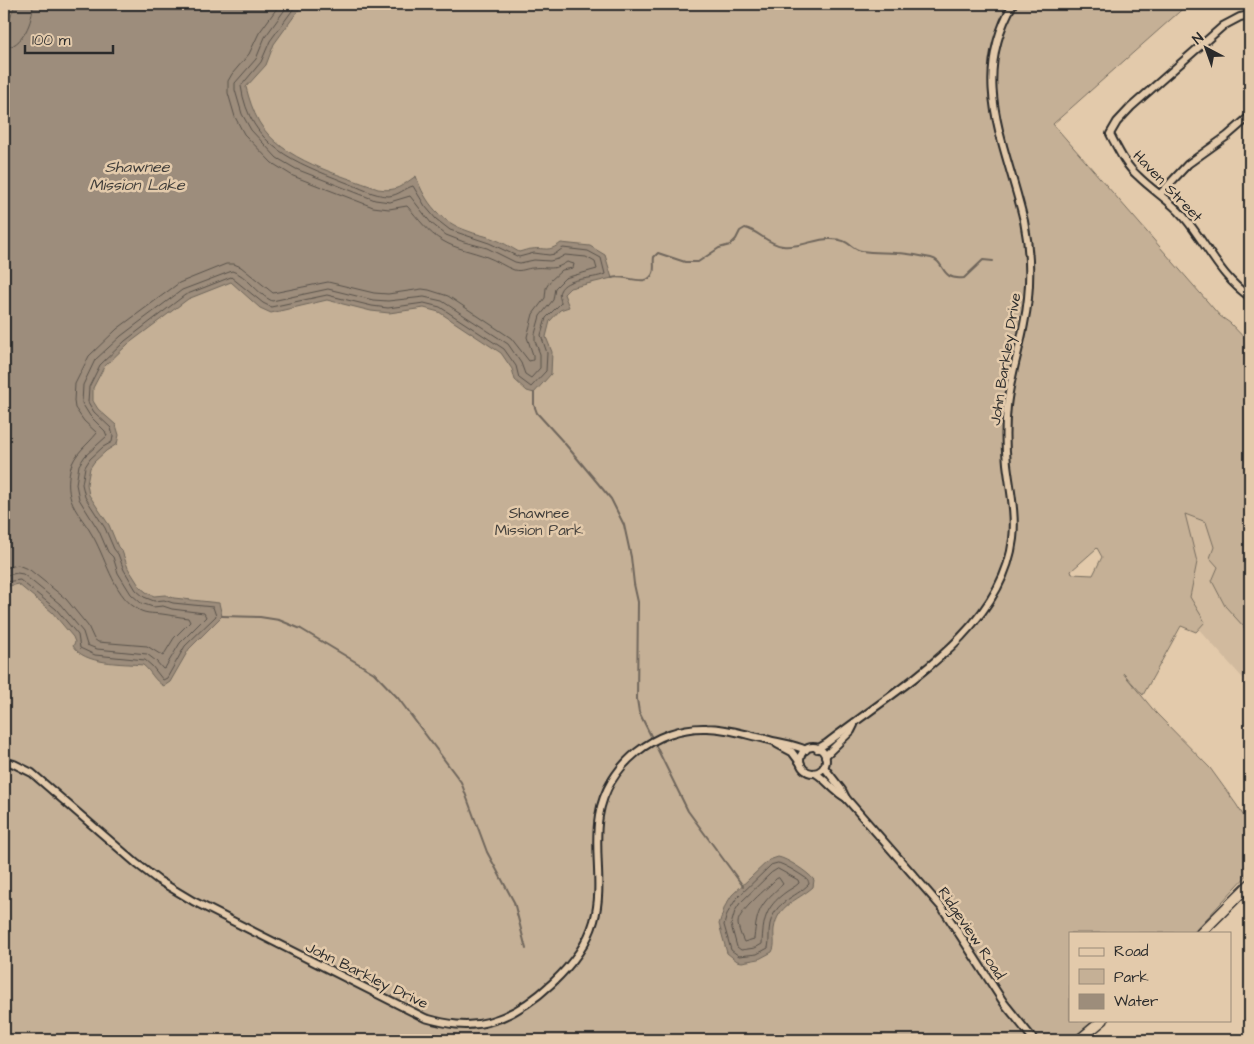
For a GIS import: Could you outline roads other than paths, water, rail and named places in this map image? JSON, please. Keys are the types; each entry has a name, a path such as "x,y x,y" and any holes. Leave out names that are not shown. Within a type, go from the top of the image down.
{"main road":[{"path":"1202,932 1250,884"},
{"path":"1079,1040 1101,1022"}],"street":[{"name":"John Barkley Drive","path":"856,722 941,655 979,616 998,588 1013,540 1013,515 1007,462 1006,424 1011,383 1024,323 1030,277 1028,243 997,123 991,92 995,47 1000,30 1012,4"},
{"name":"Haven Street","path":"1250,15 1240,17 1223,26 1131,107 1117,122 1110,134 1137,176 1160,194 1184,217 1226,276 1250,297"},
{"path":"1160,194 1188,164 1227,136 1250,116"},
{"path":"801,764 802,755 806,750 817,748 827,743 856,722"},
{"path":"825,756 851,731 856,722"},
{"name":"John Barkley Drive","path":"4,761 32,773 137,864 158,880 193,901 418,1015 439,1022 469,1025 487,1022 518,1009 558,976 581,949 592,929 597,908 597,838 599,815 608,786 627,761 651,742 694,728 721,729 766,740"},
{"path":"766,740 806,750"},
{"path":"766,740 792,752 807,772 815,773 825,779 839,794 846,798"},
{"path":"815,773 824,767 826,760 825,756 817,748"},
{"path":"824,767 846,798"},
{"name":"Ridgeview Road","path":"846,798 943,908 1004,1003 1034,1040"}],"water":[{"name":"Shawnee Mission Lake","path":"15,4 303,4 274,44 266,65 246,87 251,105 259,122 282,147 312,164 378,189 394,189 416,176 429,203 442,217 458,227 495,239 519,252 530,249 549,249 561,243 590,246 605,255 612,278 570,288 564,294 569,307 560,310 550,321 546,337 552,352 551,374 534,393 527,391 515,380 512,369 501,353 439,312 424,308 389,313 371,311 327,300 271,313 260,308 231,282 188,299 128,344 104,367 93,388 93,401 98,409 116,425 119,435 117,444 106,451 90,468 87,484 89,495 109,525 128,568 140,587 154,596 165,595 174,598 219,603 222,616 189,649 170,682 164,686 143,665 105,662 86,657 73,646 75,642 73,637 52,612 18,584 4,587 4,34"},
{"path":"778,857 807,873 814,880 813,887 789,904 779,914 774,929 772,952 759,959 737,961 727,953 719,924 725,906 732,895 769,860"}],"waterway":[{"path":"612,278 622,277 640,280 650,278 654,271 654,257 658,253 685,262 698,262 719,248 730,245 740,231 745,228 772,243 783,246 796,246 825,239 837,239 862,251 931,258 936,260 950,277 956,278 964,278 983,260 993,261"},
{"path":"534,393 534,405 537,413 611,499 624,525 638,602 637,699 639,712 652,738"},
{"path":"222,616 260,617 279,620 301,629 374,673 398,698 461,782 487,852 514,902 526,949"},
{"path":"655,744 688,811 743,886"}],"park label":[{"name":"Shawnee Mission Park","path":"539,522"}]}
